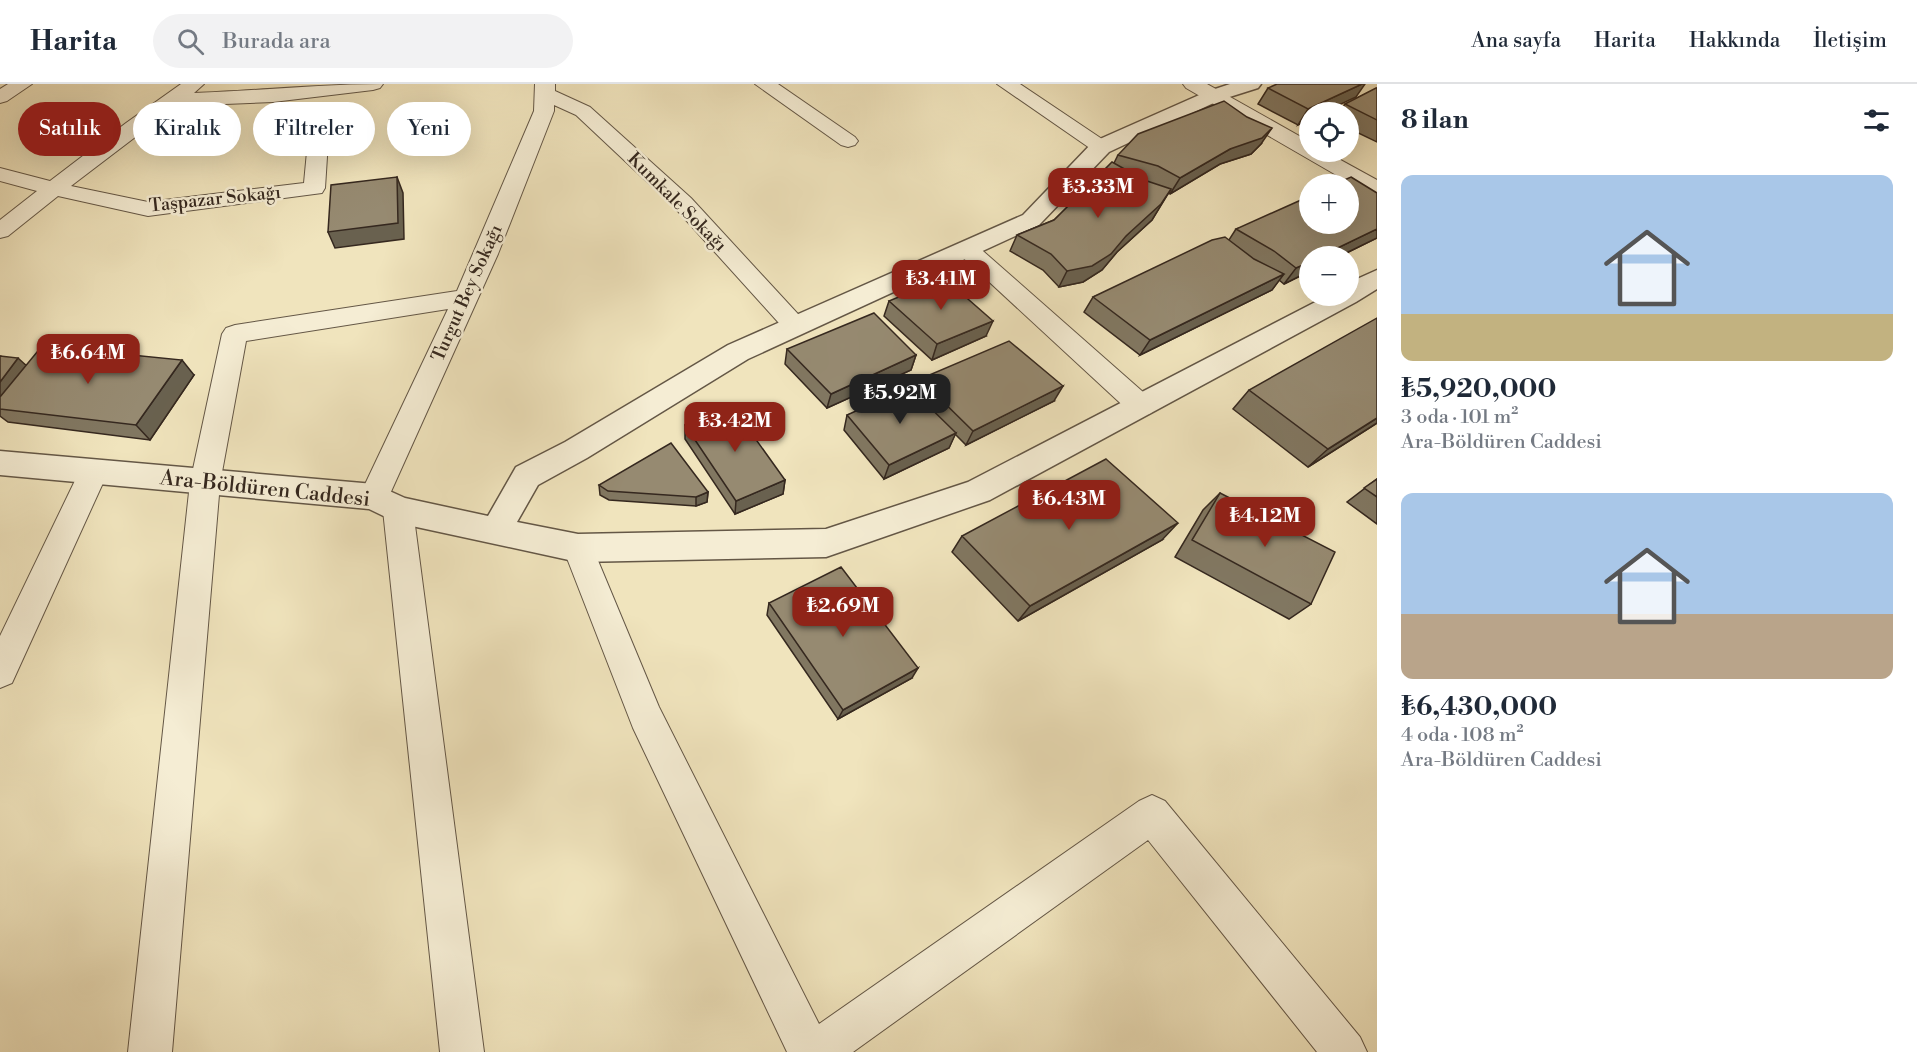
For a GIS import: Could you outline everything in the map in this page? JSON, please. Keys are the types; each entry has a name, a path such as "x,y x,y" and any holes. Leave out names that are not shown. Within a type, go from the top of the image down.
{"street":[{"path":"0,97 22,84"},
{"path":"0,231 133,127 195,84"},
{"path":"172,100 273,96 373,84"},
{"path":"765,84 848,141"},
{"path":"1007,84 1101,147"},
{"path":"496,531 527,476 576,450 738,352 1031,220 1101,147 1203,90 1251,84"},
{"name":"Turgut Bey Sokağı","path":"386,503 465,298 544,111 545,89"},
{"name":"Kumkale Sokağı","path":"545,89 583,111 682,203 796,326"},
{"path":"1203,90 1299,145"},
{"name":"Taşpazar Sokağı","path":"0,174 55,189 148,208 314,188 317,156"},
{"path":"1329,162 1377,189"},
{"path":"967,249 1141,406"},
{"name":"Ara-Böldüren Caddesi","path":"1359,289 1377,278"},
{"path":"150,1052 205,483 235,334 465,298"},
{"name":"Ara-Böldüren Caddesi","path":"0,463 386,503 496,531 578,548 826,543 979,491 1327,306"},
{"path":"0,672 93,472"},
{"path":"386,503 462,1052"},
{"path":"578,548 645,716 810,1052"},
{"path":"816,1052 1152,814 1345,1052"}],"building":[{"path":"1277,84 1362,84 1323,102 1299,102 1299,104 1268,88"},
{"path":"1377,88 1377,120 1359,111 1359,102 1349,102"},
{"path":"1224,101 1247,117 1272,128 1262,138 1230,149 1180,178 1158,166 1118,155 1138,134"},
{"path":"1112,162 1144,180 1171,189 1161,204 1126,236 1111,254 1092,266 1067,271 1051,254 1017,235 1054,220"},
{"path":"397,177 398,223 328,232 331,185"},
{"path":"1359,182 1377,193 1377,229 1342,246 1299,246 1299,267 1296,268 1274,251 1236,229 1299,201 1299,234 1359,234"},
{"path":"1225,237 1254,259 1284,274 1150,340 1093,297 1212,240"},
{"path":"944,278 993,321 937,344 889,301"},
{"path":"874,313 916,355 831,394 787,349"},
{"path":"1377,318 1377,418 1328,449 1249,390"},
{"path":"1009,341 1063,386 973,431 920,379"},
{"path":"42,346 182,360 136,425 0,409 0,397"},
{"path":"0,356 18,358 0,382"},
{"path":"909,387 956,433 889,465 847,415"},
{"path":"732,406 785,480 736,501 685,425"},
{"path":"671,443 708,492 696,497 608,491 599,485"},
{"path":"1106,459 1178,523 1030,606 962,536"},
{"path":"1377,479 1377,497 1364,488"},
{"path":"1220,493 1335,552 1311,604 1192,540"},
{"path":"841,567 918,668 843,710 769,603"}]}
